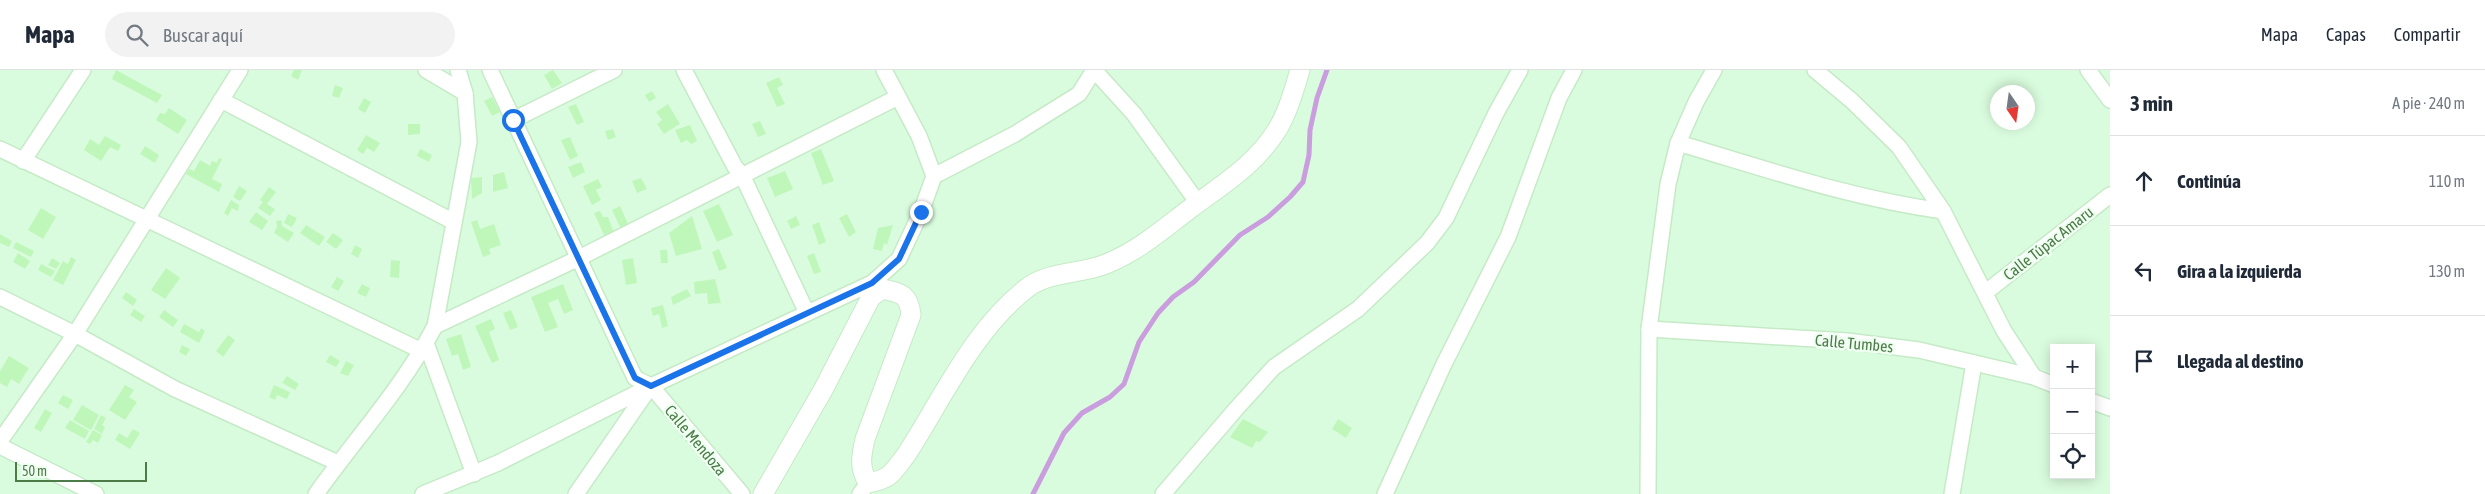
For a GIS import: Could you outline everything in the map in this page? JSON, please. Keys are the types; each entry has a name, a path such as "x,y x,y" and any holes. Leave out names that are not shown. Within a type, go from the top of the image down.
{"street":[{"path":"23,161 83,70"},
{"path":"0,441 75,334 145,219 240,70"},
{"path":"426,70 465,93"},
{"path":"316,494 384,405 424,347 435,326 469,142 465,93 458,70"},
{"name":"Calle Mendoza","path":"490,70 635,378 651,386 742,494"},
{"path":"513,120 614,70"},
{"path":"684,70 735,167 742,175 807,313"},
{"path":"762,494 824,390 871,297 899,259 911,236 934,176 919,136 884,70"},
{"path":"934,176 1015,134 1079,94 1094,70 1134,114 1198,203"},
{"path":"883,280 900,292 910,303 911,316 865,439 861,459 864,489 885,480 906,456 965,360 998,314 1029,286 1044,278 1092,269 1130,254 1252,163 1278,129 1300,70"},
{"path":"1163,494 1274,368 1358,309 1427,244 1446,218 1496,113 1520,70"},
{"path":"1385,494 1444,364 1508,237 1559,98 1574,70"},
{"path":"1648,494 1649,329 1668,184 1678,143 1696,102 1714,70"},
{"path":"1815,70 1852,101 1899,147 1944,211 2004,331 2034,378"},
{"path":"2088,70 2110,100"},
{"path":"435,326 579,258 898,98"},
{"path":"221,100 454,222"},
{"path":"1678,143 1824,186 1911,207 1944,211"},
{"path":"0,149 145,219 424,347 474,474"},
{"name":"Calle Túpac Amaru","path":"1986,292 2110,195"},
{"path":"423,494 498,463 651,386 872,283 883,280"},
{"path":"0,297 75,334 175,389 338,463"},
{"name":"Calle Tumbes","path":"1649,329 1848,341 1918,350 2034,378 2050,384"},
{"path":"1952,494 1974,363"},
{"path":"576,494 651,386"},
{"path":"2095,402 2110,408"},
{"path":"0,446 96,494"}],"shaded area":[{"path":"0,70 2110,70 2110,494 0,494"}],"building":[{"path":"116,70 162,95 157,103 112,79"},
{"path":"294,70 302,70 298,80 291,76"},
{"path":"553,70 562,83 552,89 544,75"},
{"path":"779,77 783,85 777,88 785,104 777,107 766,83"},
{"path":"335,85 343,88 339,98 332,96"},
{"path":"652,91 656,98 649,102 645,95"},
{"path":"492,97 500,112 492,116 484,101"},
{"path":"364,98 371,102 365,113 358,109"},
{"path":"576,104 584,122 577,125 568,107"},
{"path":"668,104 680,124 664,134 657,124 662,120 656,112"},
{"path":"169,108 187,120 178,134 156,120 160,113 165,114"},
{"path":"760,121 766,134 758,137 752,124"},
{"path":"408,124 420,124 420,134 408,135"},
{"path":"690,125 697,141 691,144 687,140 681,143 675,130"},
{"path":"613,129 616,137 608,140 605,131"},
{"path":"366,135 380,143 374,152 367,148 363,154 357,150"},
{"path":"105,136 121,145 118,151 110,147 101,161 84,150 90,139 99,145"},
{"path":"570,137 578,156 570,160 561,140"},
{"path":"145,146 159,155 155,163 140,154"},
{"path":"420,149 432,155 429,162 417,156"},
{"path":"821,149 834,181 823,185 811,153"},
{"path":"219,158 222,159 212,179 222,184 219,192 186,174 189,169 194,171 200,160 210,166 212,161 217,163"},
{"path":"581,162 585,172 573,178 568,167"},
{"path":"785,171 793,189 775,197 767,178"},
{"path":"504,172 508,188 493,192 493,175"},
{"path":"482,177 482,193 472,199 471,178"},
{"path":"641,178 647,189 637,193 632,181"},
{"path":"598,179 602,187 596,190 601,200 592,205 583,186"},
{"path":"239,186 247,191 240,201 233,197"},
{"path":"269,187 276,192 267,204 275,209 270,216 258,208 263,202 260,200"},
{"path":"231,200 239,205 238,211 232,208 228,216 224,213"},
{"path":"719,204 733,235 717,242 703,211"},
{"path":"620,206 629,226 621,229 612,210"},
{"path":"41,208 56,217 43,239 28,230"},
{"path":"600,211 603,217 608,217 614,233 605,237 594,213"},
{"path":"256,212 268,221 262,230 249,222"},
{"path":"288,214 297,218 292,227 284,223"},
{"path":"847,214 856,232 849,237 839,218"},
{"path":"692,216 702,249 676,256 669,233"},
{"path":"796,216 800,225 791,229 787,221"},
{"path":"281,220 282,226 294,233 288,242 274,233 277,227 276,221"},
{"path":"477,220 480,229 494,224 501,245 489,249 491,254 483,257 471,222"},
{"path":"819,222 826,242 819,245 812,225"},
{"path":"306,225 325,237 319,246 300,233"},
{"path":"893,225 887,245 884,243 882,251 873,249 878,228"},
{"path":"333,233 343,240 336,249 326,242"},
{"path":"0,234 12,241 9,247 0,243"},
{"path":"16,242 34,251 31,257 13,248"},
{"path":"355,245 362,249 358,258 351,254"},
{"path":"719,249 727,268 719,271 712,252"},
{"path":"660,250 667,250 668,263 661,263"},
{"path":"18,253 30,261 25,269 13,262"},
{"path":"814,253 821,272 814,274 807,256"},
{"path":"71,257 76,260 63,285 53,280 63,261 68,264"},
{"path":"52,258 60,263 56,269 48,265"},
{"path":"633,258 637,283 626,285 622,260"},
{"path":"391,260 400,261 399,278 390,277"},
{"path":"41,264 55,271 51,277 38,270"},
{"path":"166,268 180,278 165,299 151,290"},
{"path":"337,277 344,281 338,291 331,287"},
{"path":"715,279 721,303 708,304 707,293 695,294 694,282"},
{"path":"362,284 370,288 366,297 357,293"},
{"path":"563,284 573,310 564,314 558,299 548,303 558,327 545,332 531,297"},
{"path":"687,289 691,296 673,305 671,297"},
{"path":"126,292 137,300 133,306 122,298"},
{"path":"663,305 668,326 662,328 659,314 653,316 651,308"},
{"path":"134,309 145,316 141,322 130,315"},
{"path":"164,310 178,320 173,327 159,317"},
{"path":"511,310 518,327 510,330 503,313"},
{"path":"491,319 495,329 489,332 499,360 492,363 475,326"},
{"path":"184,324 199,332 201,328 205,331 199,343 180,332"},
{"path":"461,334 471,367 463,370 458,354 452,356 446,339"},
{"path":"228,335 235,340 223,357 216,351"},
{"path":"182,345 190,349 186,356 179,352"},
{"path":"330,355 340,361 336,367 326,362"},
{"path":"9,356 29,368 19,384 11,379 7,387 0,383 0,371"},
{"path":"346,361 354,365 348,376 340,373"},
{"path":"287,376 299,384 295,390 282,383"},
{"path":"125,385 134,390 129,397 137,402 125,420 109,410"},
{"path":"274,385 290,392 287,399 277,395 275,400 269,397"},
{"path":"63,395 73,400 68,409 58,403"},
{"path":"82,405 99,415 91,430 73,420"},
{"path":"45,409 52,413 41,432 34,428"},
{"path":"101,415 106,418 102,425 105,427 102,434 94,429"},
{"path":"1243,419 1268,432 1260,442 1256,441 1252,448 1230,437"},
{"path":"1338,419 1352,428 1346,438 1332,429"},
{"path":"70,420 89,431 85,439 65,428"},
{"path":"133,429 140,433 130,449 115,440 119,433 127,438"},
{"path":"93,430 102,435 98,443 93,440 90,444 86,442"}],"waterway":[{"path":"1033,494 1064,433 1082,413 1110,397 1124,384 1139,342 1158,313 1173,297 1194,282 1240,235 1268,217 1303,182 1309,155 1310,130 1317,98 1327,70"}],"route":[{"path":"513,120 635,378 651,386 872,283 899,259 921,212"}]}
